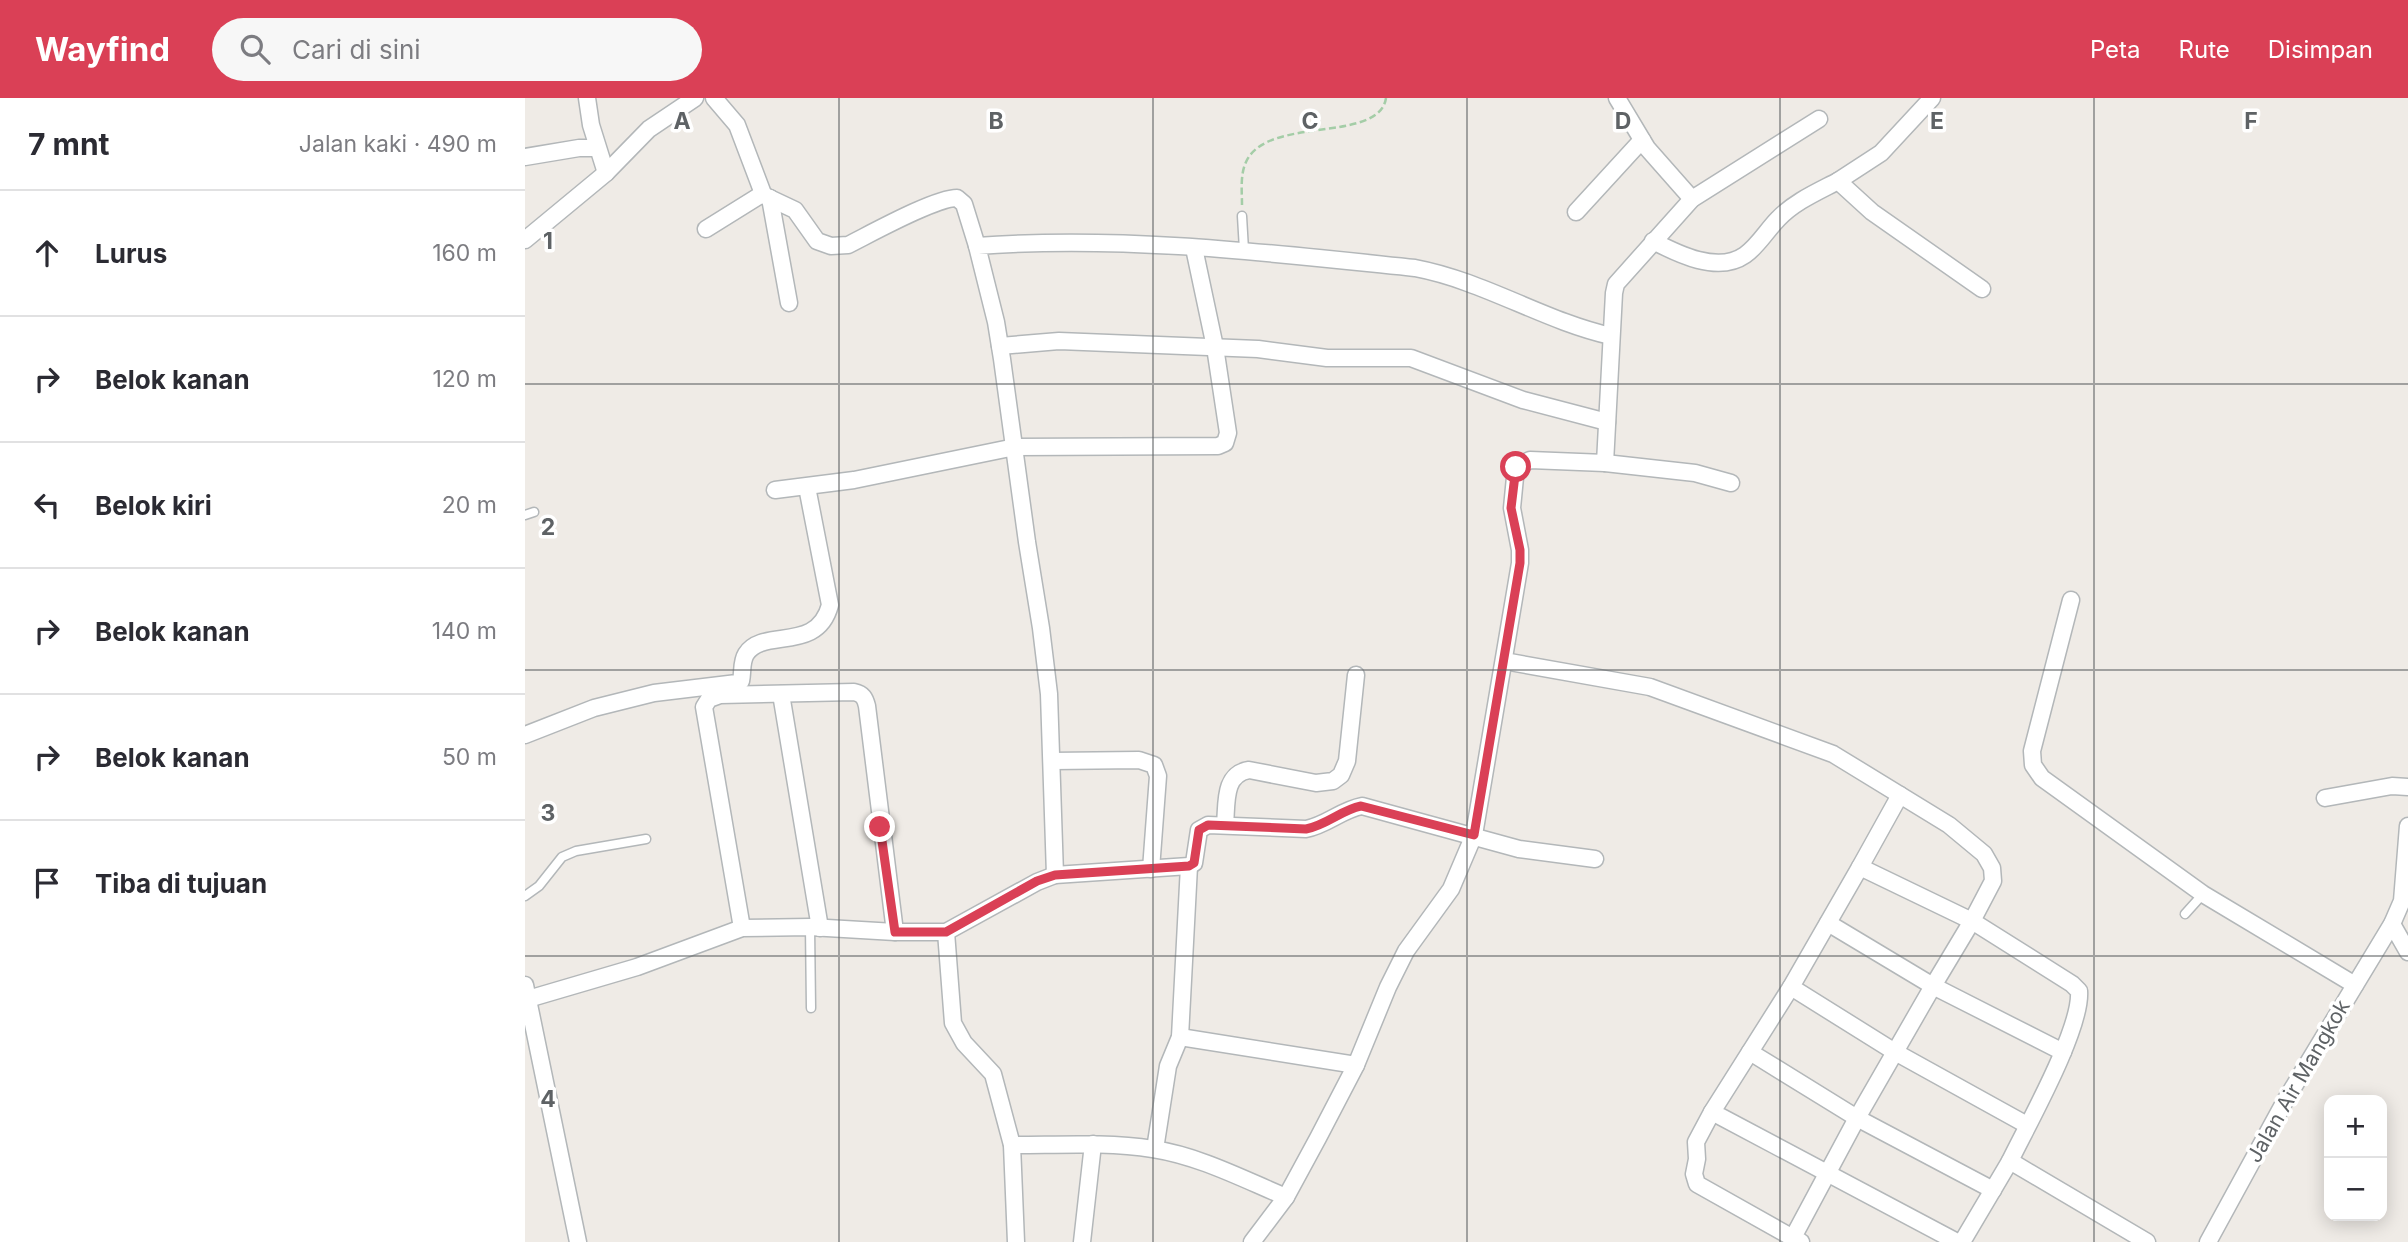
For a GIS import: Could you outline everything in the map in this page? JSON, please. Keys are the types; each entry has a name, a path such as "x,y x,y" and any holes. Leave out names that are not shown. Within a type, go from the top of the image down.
{"street":[{"path":"587,98 597,148 606,173"},
{"path":"525,240 606,173 649,129 695,98"},
{"path":"714,98 737,125 748,159 762,187 789,303"},
{"path":"1618,98 1641,140 1692,200"},
{"path":"1653,241 1675,253 1697,259 1719,263 1737,260 1752,249 1779,217 1881,153 1932,98"},
{"path":"1605,463 1614,288 1624,273 1692,200 1819,119"},
{"path":"1576,212 1641,140"},
{"path":"525,157 570,149 597,148"},
{"path":"1837,181 1872,212 1982,289"},
{"path":"706,229 765,196"},
{"path":"765,196 795,210 817,241 840,246 848,245 949,198 957,198 964,204 977,246 1000,346 1044,654 1049,694 1055,875"},
{"path":"977,246 1020,243 1244,250 1432,272 1495,292 1570,325 1611,336"},
{"path":"775,490 807,487 1015,447 1218,446 1226,443 1228,433 1215,347 1195,248"},
{"path":"1000,346 1059,341 1258,349 1328,358 1411,358 1523,400 1607,422"},
{"path":"1258,1241 1286,1197 1356,1065 1406,951 1451,889 1474,835 1520,563 1511,508 1516,467 1530,460 1605,463 1695,473 1731,482"},
{"path":"525,735 594,708 655,693 737,683 741,681 747,652 755,646 797,636 819,627 826,619 830,606 807,487"},
{"path":"2071,600 2032,751 2033,765 2042,778 2203,894 2355,985"},
{"path":"1504,661 1650,687 1833,754 1900,795 1949,825 1984,854 1992,868 1993,881 1857,1118 1828,1172 1797,1240 1697,1184 1694,1174 1696,1142 1791,987 1900,795"},
{"path":"1226,825 1231,778 1239,772 1249,771 1315,783 1333,781 1341,775 1347,761 1356,675"},
{"path":"742,928 704,707 709,699 720,695 854,692 865,698 895,932"},
{"path":"781,694 815,928"},
{"path":"1052,761 1139,760 1154,765 1159,776 1151,869"},
{"path":"2325,799 2392,786 2408,787"},
{"path":"578,1242 527,992 638,967 742,928 946,932 1037,881 1055,875 1189,866 1194,863 1199,830 1208,825 1306,829 1318,827 1361,806 1519,849 1595,859"},
{"name":"Jalan Air Mangkok","path":"2208,1242 2285,1101 2392,924 2402,901 2408,826"},
{"path":"1155,1150 1168,1066 1180,1037 1189,866"},
{"path":"1712,1112 1960,1242 1993,1190 2063,1052 2080,1002 2079,991 1972,921 1860,867"},
{"path":"1828,923 1933,986 2063,1052"},
{"path":"2392,924 2408,952"},
{"path":"946,932 953,1023 964,1043 993,1073 1012,1145 1016,1242"},
{"path":"1791,987 1895,1052 2027,1125"},
{"path":"1180,1037 1356,1065"},
{"path":"1750,1052 1857,1118 1993,1190"},
{"path":"1012,1145 1093,1144 1155,1150 1201,1162 1286,1197"},
{"path":"1082,1242 1093,1144"},
{"path":"2010,1161 2147,1242"}],"lane":[{"path":"1242,216 1244,250"},
{"path":"525,896 539,886 562,857 646,839"},
{"path":"2185,914 2203,894"},
{"path":"811,1008 815,928"}],"path":[{"path":"1242,216 1242,179 1245,165 1258,147 1275,139 1365,121 1380,112 1386,98"}],"route":[{"path":"880,827 895,932 946,932 1037,881 1055,875 1189,866 1194,863 1199,830 1208,825 1306,829 1318,827 1354,807 1361,806 1474,835 1520,563 1511,508 1516,467"}]}
